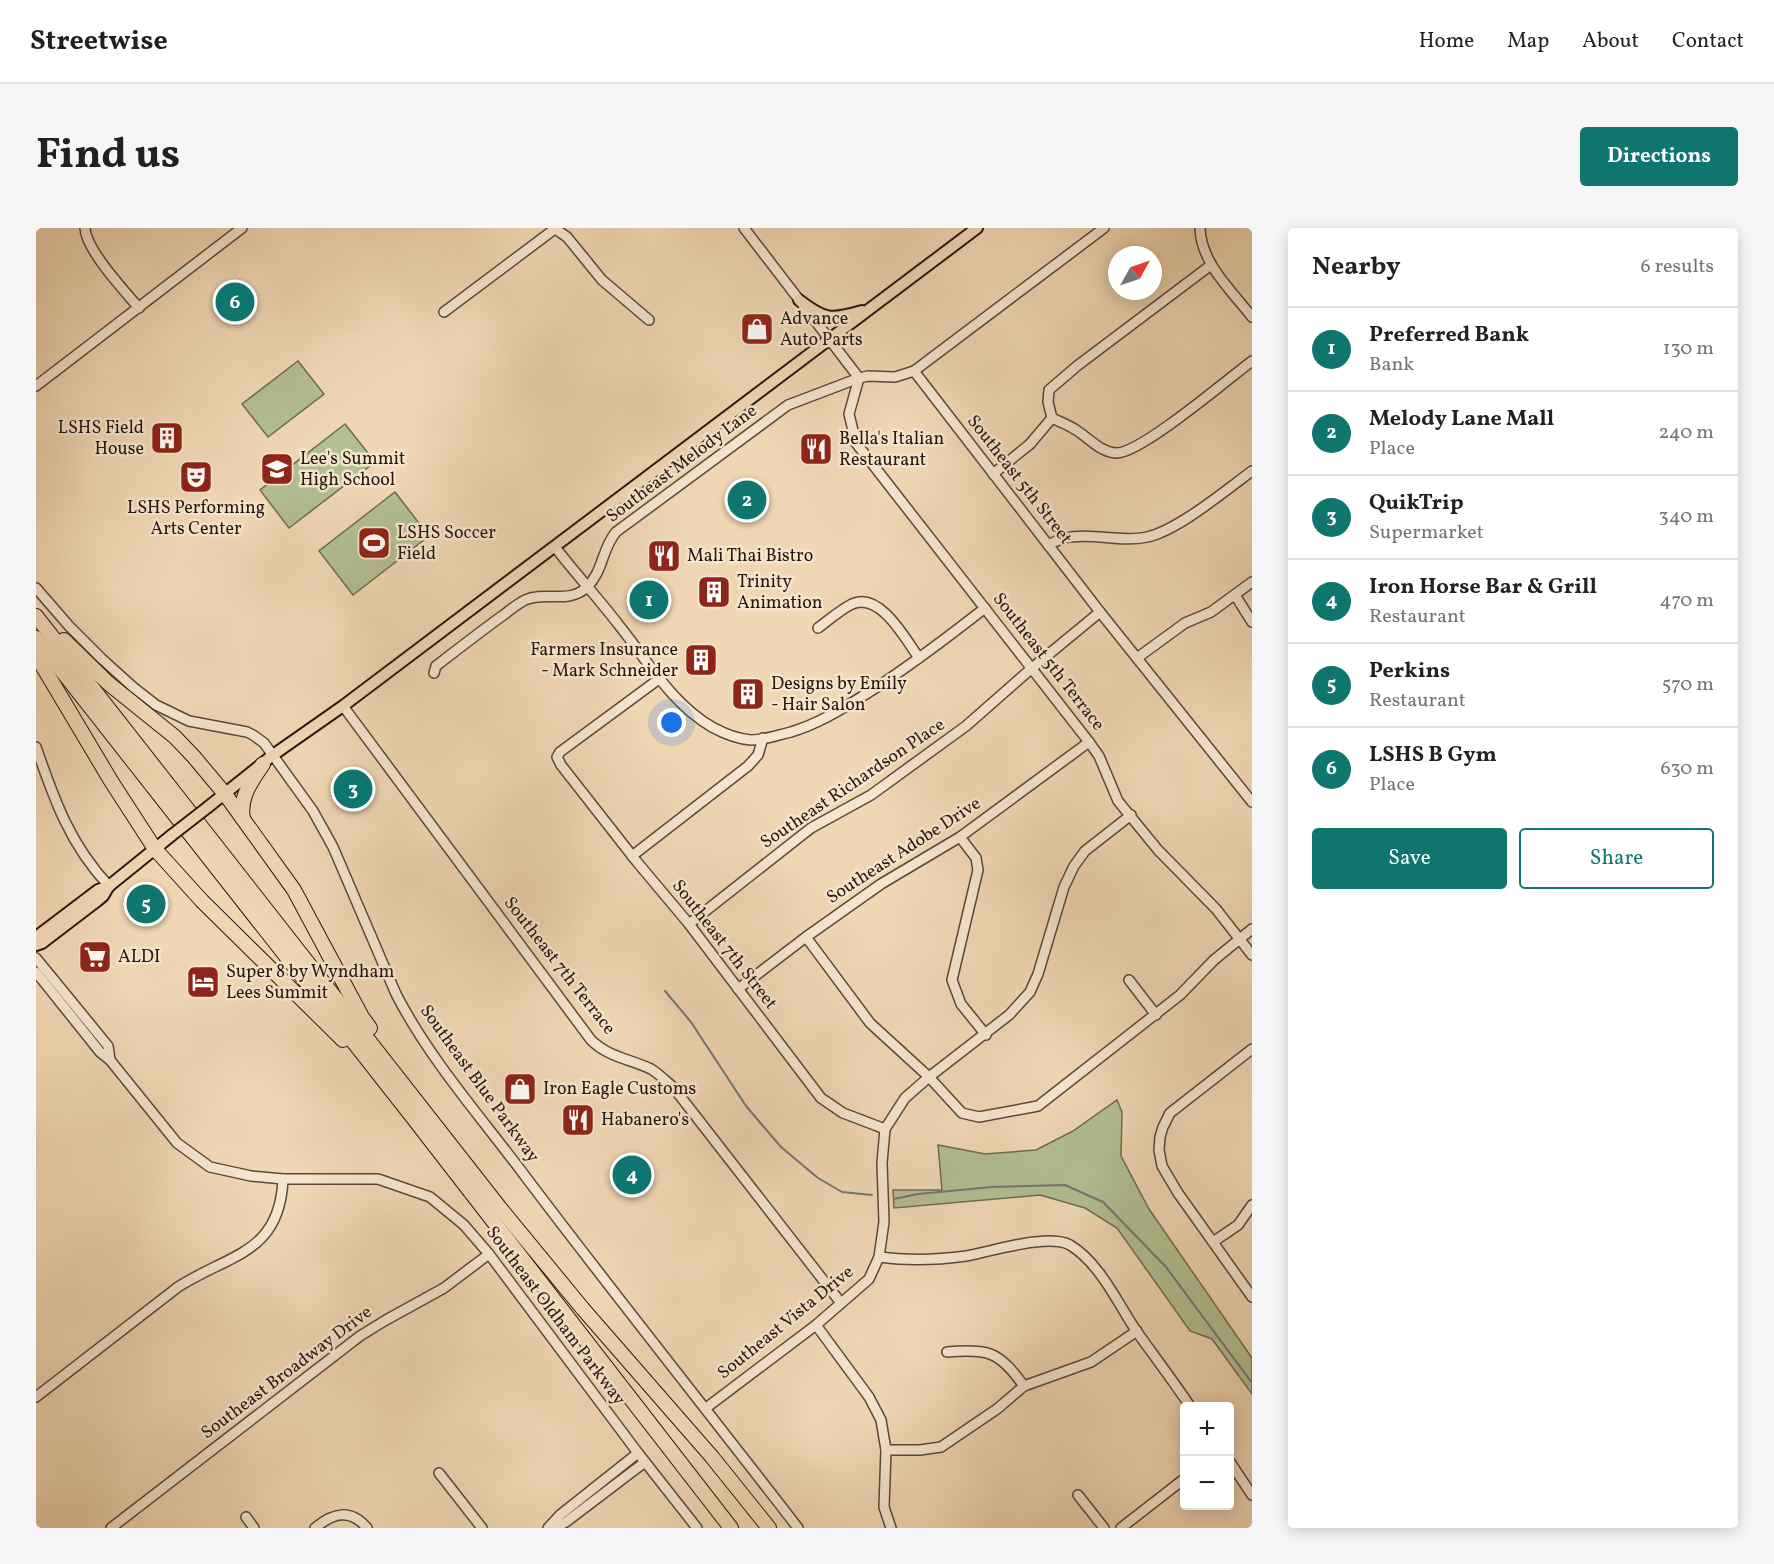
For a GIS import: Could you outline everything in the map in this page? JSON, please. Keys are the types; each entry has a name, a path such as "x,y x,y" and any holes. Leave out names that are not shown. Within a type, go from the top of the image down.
{"highway":[{"path":"36,608 64,640 101,676 175,737 225,794 294,890 362,1017 406,1080 408,1091"},
{"path":"36,616 500,1208 583,1309 712,1457 769,1528"},
{"path":"36,638 414,1119 731,1528"},
{"path":"36,654 111,781 155,849 202,901 338,1035 403,1113 414,1119"},
{"path":"244,821 241,807 248,786 268,759"}],"main road":[{"path":"36,937 98,890 109,886 268,759 343,706 977,228"},
{"path":"799,300 820,315 830,318 868,310"},
{"path":"36,945 42,943 97,901 109,886"}],"street":[{"path":"36,386 242,228"},
{"path":"444,312 554,228 567,237 602,280 649,320"},
{"path":"744,228 859,378 895,377 914,371 1104,228"},
{"path":"1200,228 1202,245 1211,265 1252,317"},
{"path":"85,229 87,241 139,308"},
{"path":"1211,265 1056,383 1049,390 1048,402 1052,418 1079,432 1099,447 1115,453 1127,451 1155,435 1252,361"},
{"name":"Southeast 5th Street","path":"914,371 1048,545 1252,802"},
{"name":"Southeast Melody Lane","path":"587,587 598,574 606,546 616,532 788,405 859,378"},
{"name":"Southeast 5th Terrace","path":"859,378 849,414 856,443 1089,742 1099,756 1118,801 1158,849 1216,909 1252,955"},
{"path":"993,474 1030,444 1052,418"},
{"path":"1048,545 1064,538 1085,536 1126,539 1149,537 1176,525 1252,471"},
{"path":"555,547 618,624 659,679 693,713 713,728 752,740 806,728 828,717 920,658 985,608"},
{"path":"1137,658 1185,623 1211,612 1252,582"},
{"path":"434,673 436,666 525,600 539,597 568,597 587,587"},
{"name":"Southeast Blue Parkway","path":"36,588 64,621 102,659 132,687 156,705 189,721 253,735 264,743 268,759 313,811 333,847 391,983 426,1045 550,1209 798,1528"},
{"path":"1235,595 1252,622"},
{"path":"818,628 854,603 869,603 883,610 920,658"},
{"name":"Southeast Richardson Place","path":"689,924 811,828 871,795 966,726 1101,612"},
{"name":"Southeast 7th Street","path":"659,679 564,749 557,757 561,765 689,924 821,1098 843,1113 885,1129"},
{"name":"Southeast 7th Terrace","path":"343,706 591,1040 607,1053 650,1069 673,1087 841,1303"},
{"path":"632,856 748,766 758,754 763,738"},
{"name":"Southeast Adobe Drive","path":"738,990 806,937 881,884 960,837 1089,742"},
{"path":"36,747 53,796 67,827 82,854 109,886"},
{"name":"Southeast Vista Drive","path":"706,1408 816,1325 868,1279 879,1257 884,1222 882,1163 885,1129 905,1098 1009,1016 1030,992 1038,974 1064,887 1074,866 1085,850 1131,815"},
{"path":"960,837 976,858 978,870 952,980 961,1004 986,1035"},
{"path":"806,937 870,1023 929,1077 962,1113 979,1117 1038,1106 1156,1015 1180,995 1214,960 1252,929"},
{"name":"Southeast Oldham Parkway","path":"36,958 108,1046 110,1059"},
{"name":"Southeast Oldham Parkway","path":"36,972 177,1143 210,1167 251,1176 283,1179 378,1179 427,1196 464,1225 489,1254 638,1454 697,1528"},
{"path":"1129,980 1156,1015"},
{"path":"1252,1049 1170,1113 1162,1127 1159,1150 1162,1166 1178,1193 1252,1297"},
{"path":"36,1397 178,1287 241,1255 252,1247 266,1233 278,1211 283,1179"},
{"path":"1213,1242 1238,1225 1252,1205"},
{"path":"879,1257 932,1260 967,1256 1045,1241 1068,1244 1103,1278 1187,1402"},
{"name":"Southeast Broadway Drive","path":"111,1528 360,1336 444,1288 489,1254"},
{"path":"816,1325 869,1397 881,1420 886,1450 885,1507 891,1528"},
{"path":"886,1450 920,1450 941,1447 997,1409 1024,1386 1091,1362 1137,1331"},
{"path":"947,1352 989,1354 1015,1373 1024,1386"},
{"path":"548,1528 560,1515 638,1454"},
{"path":"554,1528 566,1522 645,1462"},
{"path":"1234,1468 1252,1495"},
{"path":"439,1473 482,1528"},
{"path":"1121,1528 1180,1483"},
{"path":"1078,1495 1104,1528"},
{"path":"315,1528 327,1519 344,1515 360,1521 367,1528"},
{"path":"246,1517 254,1528"}],"green space":[{"path":"298,361 324,394 268,437 242,404"},
{"path":"345,424 375,462 289,528 260,490"},
{"name":"LSHS Soccer Field","path":"395,492 429,536 353,595 319,551"},
{"path":"1117,1100 1122,1112 1121,1156 1149,1209 1252,1358 1252,1394 1212,1339 1190,1331 1117,1228 1085,1208 1040,1195 894,1208 893,1190 942,1190 938,1145 985,1154 1036,1150 1073,1131"}],"waterway":[{"path":"665,991 691,1022 746,1106 781,1147 818,1178 842,1192 872,1195"},
{"path":"894,1199 918,1194 992,1187 1065,1185 1103,1202 1166,1267 1252,1383"}],"place":[{"name":"LSHS B Gym","path":"235,302"},
{"name":"Advance Auto Parts","path":"757,329"},
{"name":"LSHS Field House","path":"167,438"},
{"name":"Bella's Italian Restaurant","path":"816,449"},
{"name":"Lee's Summit High School","path":"277,469"},
{"name":"LSHS Performing Arts Center","path":"196,477"},
{"name":"Melody Lane Mall","path":"747,500"},
{"name":"LSHS Soccer Field","path":"374,543"},
{"name":"Mali Thai Bistro","path":"664,556"},
{"name":"Trinity Animation","path":"714,592"},
{"name":"Preferred Bank","path":"649,600"},
{"name":"Farmers Insurance - Mark Schneider","path":"701,660"},
{"name":"Designs by Emily - Hair Salon","path":"748,694"},
{"name":"QuikTrip","path":"353,789"},
{"name":"Perkins","path":"146,904"},
{"name":"ALDI","path":"95,957"},
{"name":"Super 8 by Wyndham Lees Summit","path":"203,982"},
{"name":"Iron Eagle Customs","path":"520,1089"},
{"name":"Habanero's","path":"578,1120"},
{"name":"Iron Horse Bar & Grill","path":"632,1175"}]}
